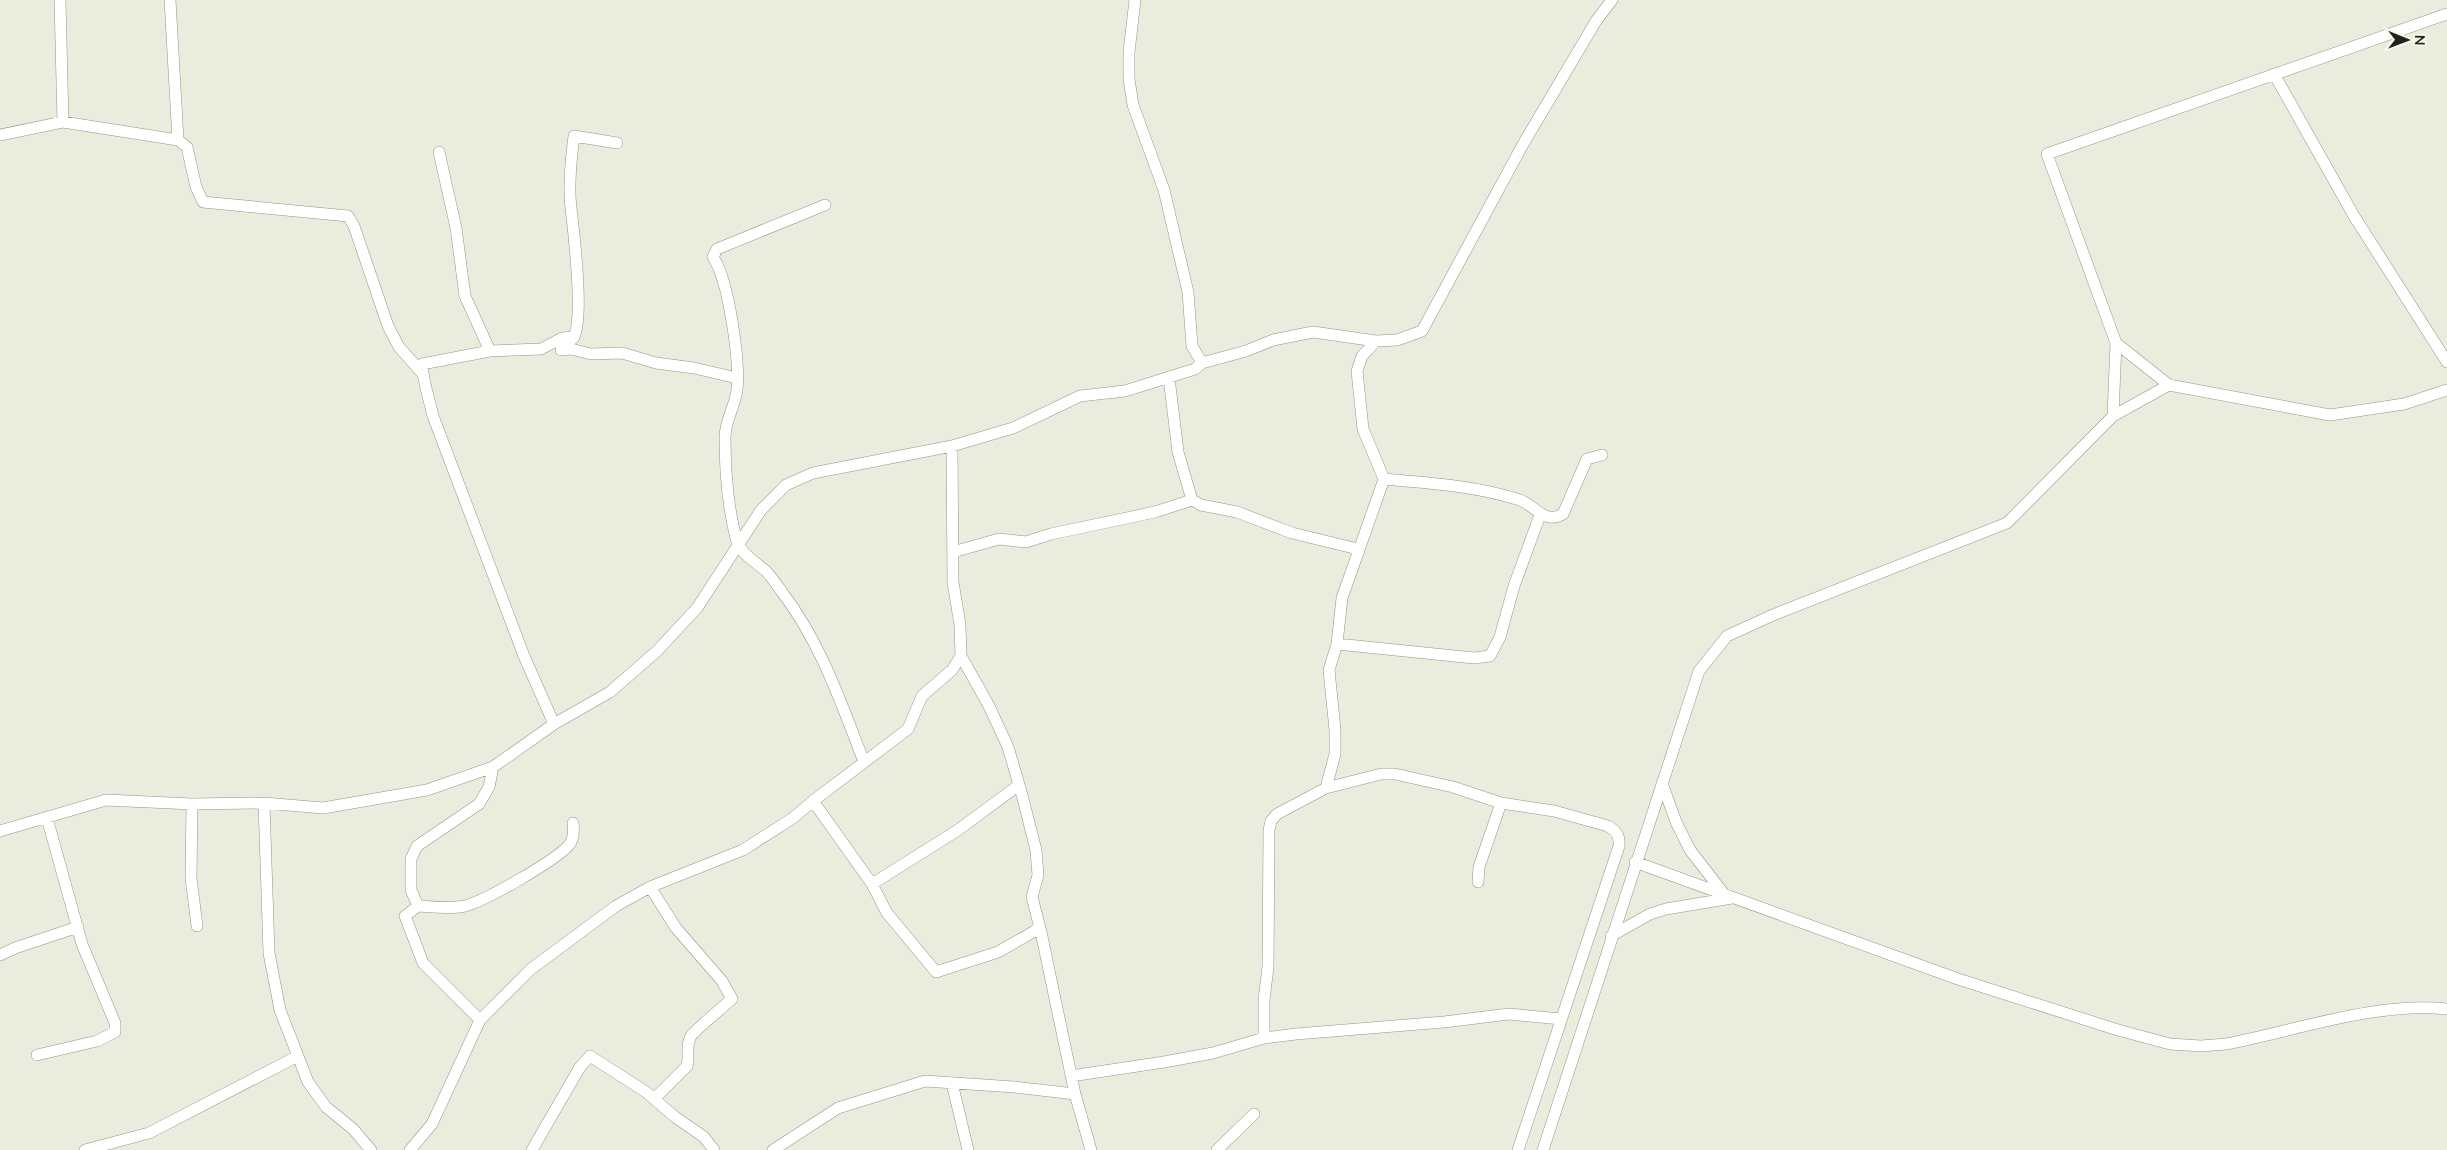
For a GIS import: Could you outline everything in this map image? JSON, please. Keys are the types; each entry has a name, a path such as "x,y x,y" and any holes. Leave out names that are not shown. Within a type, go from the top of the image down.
{"street":[{"path":"60,0 64,122"},
{"path":"170,0 178,140"},
{"path":"1135,0 1129,52 1129,79 1133,106 1164,190 1188,292 1192,346 1202,363"},
{"path":"0,831 106,800 192,804 264,803 323,808 427,790 493,767 554,724 610,692 656,650 697,608 761,510 786,485 813,473 952,446 1013,428 1080,396 1125,391 1169,378 1195,369 1202,363 1246,351 1273,340 1312,332 1376,341 1397,340 1422,331 1522,146 1596,20 1612,0"},
{"path":"2113,416 2116,343 2047,154 2447,14"},
{"path":"2274,74 2354,216 2447,362"},
{"path":"0,135 64,122 178,140 187,147 196,187 204,202 348,216 354,226 388,326 399,347 423,374"},
{"path":"617,143 574,136 571,207 577,280 577,330 574,337 560,350 571,349 591,354 622,353 656,363 694,368 737,378"},
{"path":"439,152 456,228 465,296 490,351"},
{"path":"825,205 717,249 713,258 720,271 736,356 737,378 734,406 727,423 725,437 728,498 738,545 768,573 809,633 826,663 864,762"},
{"path":"554,724 524,656 433,416 422,364 490,351 542,349 562,338 574,337"},
{"path":"1326,788 1335,754 1335,730 1329,670 1337,644 1342,598 1384,479 1363,429 1357,371 1362,356 1376,341"},
{"path":"2116,343 2170,385 2330,415 2404,404 2447,390"},
{"path":"1169,378 1178,452 1192,500 1201,505 1237,512 1292,533 1358,549"},
{"path":"1543,1150 1635,862 1699,671 1727,636 1773,615 2007,523 2113,416 2170,385"},
{"path":"952,446 953,582 960,625 961,656 989,706 1004,739 1019,785 1036,850 1038,874 1032,897 1075,1094 1091,1150"},
{"path":"1384,479 1446,484 1502,495 1526,502 1540,515 1557,517 1563,514 1587,459 1602,455"},
{"path":"953,552 999,540 1026,542 1051,534 1155,512 1192,500"},
{"path":"1337,644 1474,658 1490,656 1500,637 1514,586 1540,515"},
{"path":"410,1150 432,1124 480,1020 531,969 616,906 650,887 743,850 793,818 813,800 908,729 922,696 952,670 961,656"},
{"path":"418,906 411,890 411,859 417,846 479,804 489,787 493,767"},
{"path":"1264,1038 1264,1000 1268,966 1269,830 1271,821 1277,814 1326,788 1381,774 1395,774 1453,787 1501,803 1554,811 1608,826 1618,835 1619,846 1518,1150"},
{"path":"1662,783 1676,822 1690,850 1728,896"},
{"path":"872,884 958,830 1019,785"},
{"path":"813,800 872,884 887,913 936,972 998,952 1040,928"},
{"path":"264,803 269,953 280,1010 296,1057 308,1082 326,1106 353,1129 370,1150"},
{"path":"1478,882 1478,867 1501,803"},
{"path":"192,804 191,878 197,926"},
{"path":"37,1055 97,1041 115,1032 115,1023 82,944 48,818"},
{"path":"480,1020 423,963 405,916 418,906 443,908 466,906 524,878 569,845 574,834 573,823"},
{"path":"1635,862 1958,979 2118,1030 2170,1044 2201,1046 2226,1044 2386,1009 2429,1007 2447,1009"},
{"path":"650,887 676,928 722,980 732,999 692,1034 686,1056 687,1066 654,1099"},
{"path":"1611,936 1650,914 1728,896"},
{"path":"0,955 78,926"},
{"path":"1071,1076 1213,1053 1264,1038 1444,1022 1509,1014 1561,1019"},
{"path":"532,1150 576,1074 590,1056 654,1099 704,1137 714,1150"},
{"path":"85,1150 150,1133 296,1057"},
{"path":"773,1150 838,1108 925,1081 1075,1094"},
{"path":"952,1083 968,1150"},
{"path":"1217,1150 1254,1114"}]}
